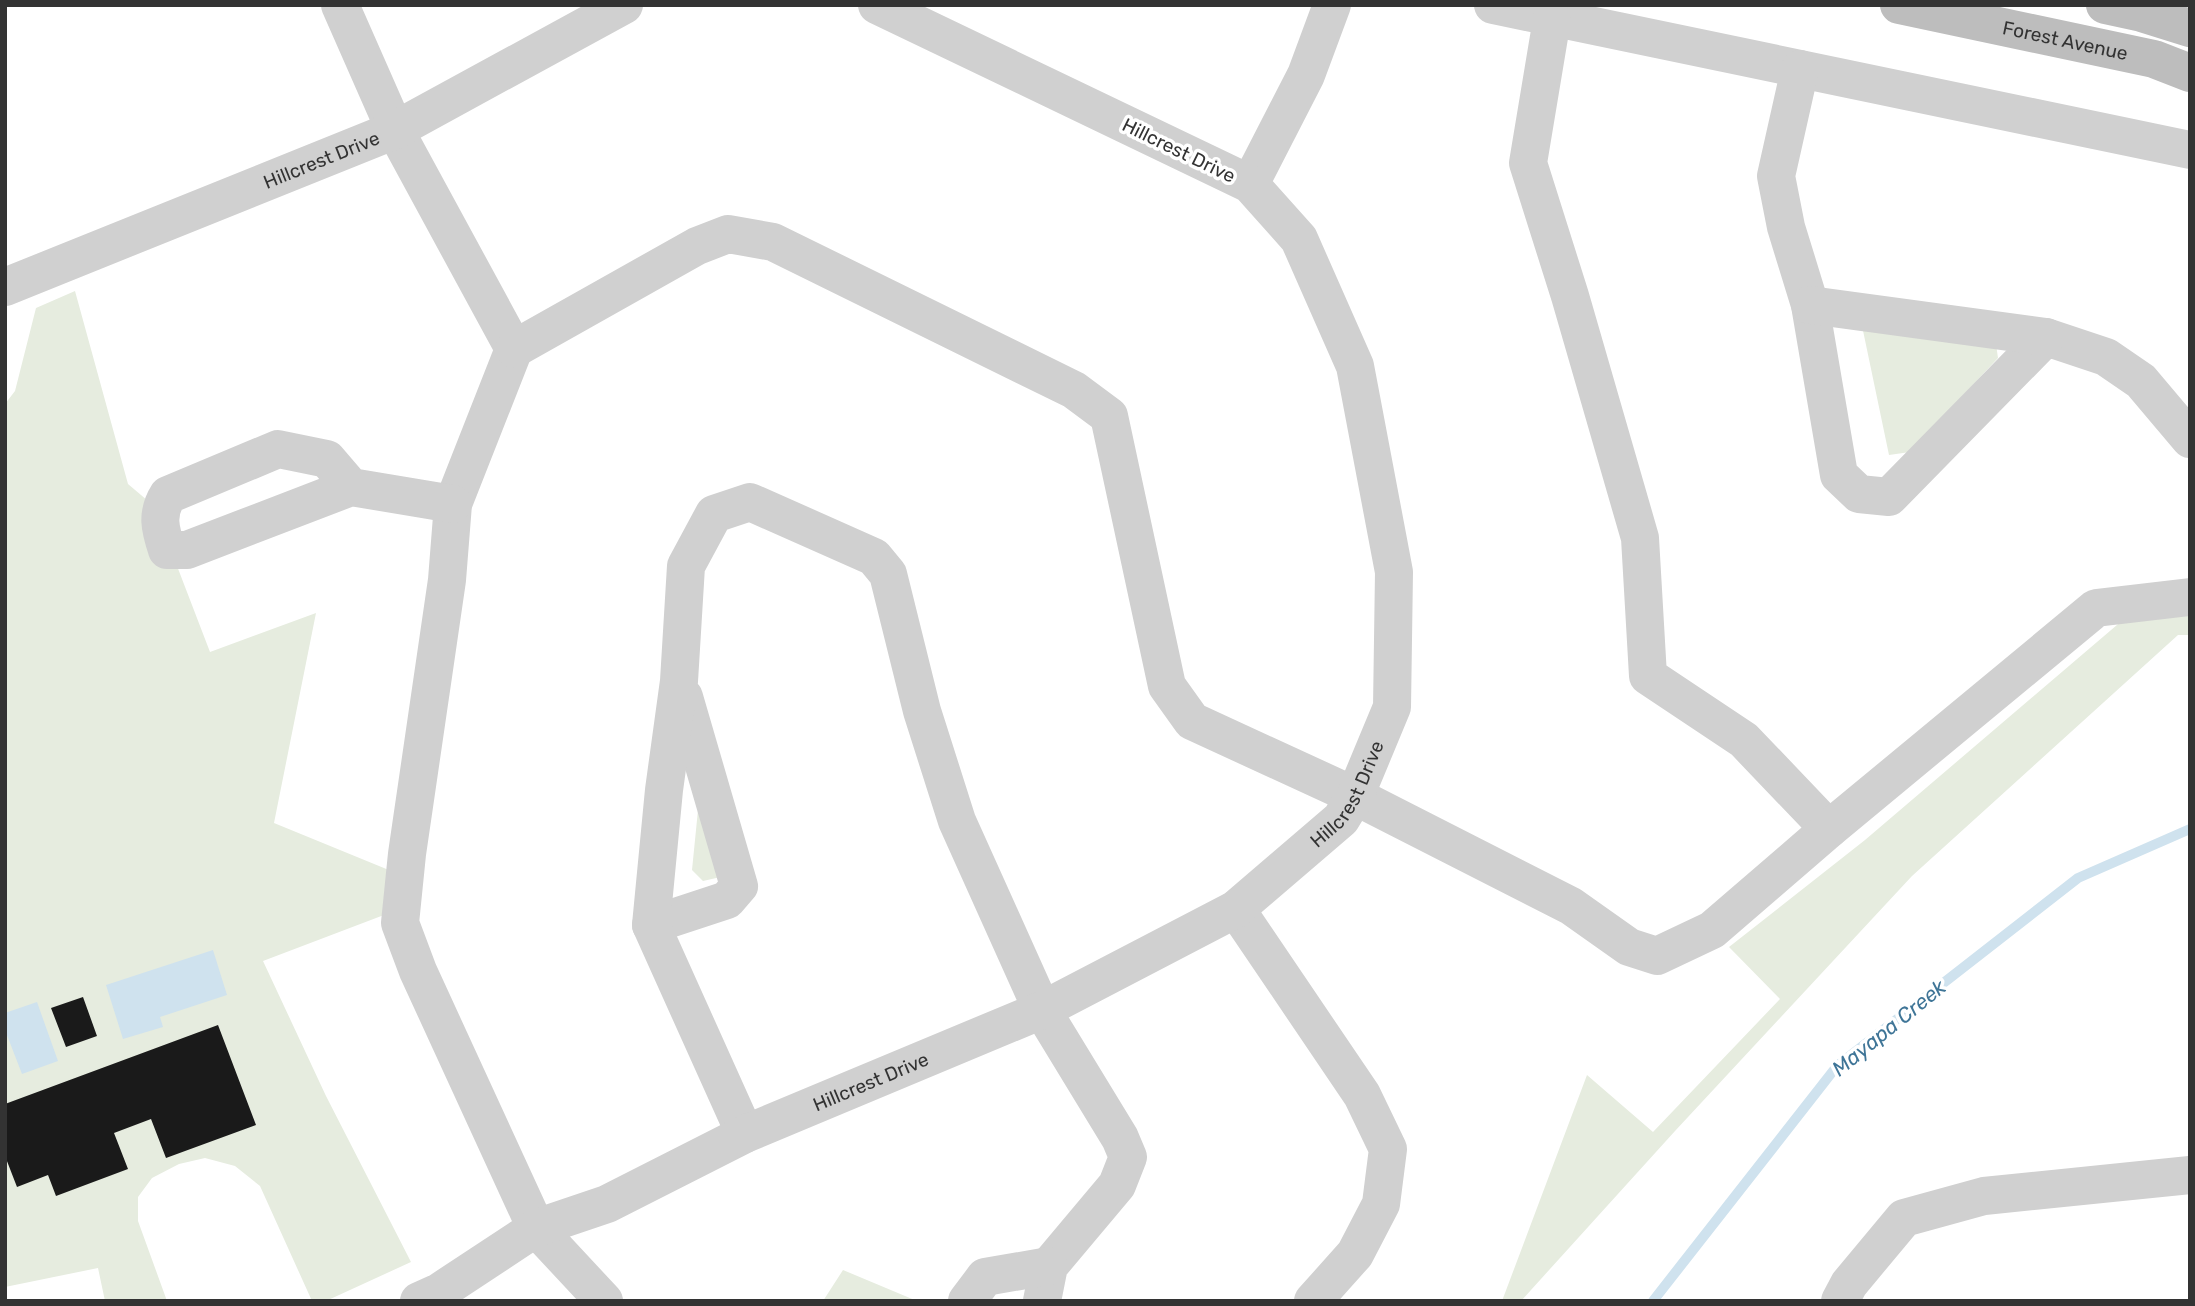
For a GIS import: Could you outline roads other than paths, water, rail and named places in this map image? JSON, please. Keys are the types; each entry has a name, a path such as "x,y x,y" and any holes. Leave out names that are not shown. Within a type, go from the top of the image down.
{"street":[{"path":"340,5 395,130 514,348"},
{"name":"Hillcrest Drive","path":"5,288 395,130 624,5"},
{"name":"Hillcrest Drive","path":"419,1301 439,1292 536,1228 607,1204 745,1134 1042,1010 1236,909 1341,820 1355,796 1392,707 1394,572 1355,366 1299,239 1250,184 877,5"},
{"path":"1250,184 1306,75 1332,5"},
{"path":"1493,5 2190,150"},
{"name":"Forest Avenue","path":"1899,5 2154,60 2190,73"},
{"path":"2105,5 2190,28"},
{"path":"1552,19 1528,163 1570,296 1640,538 1648,676 1744,740 1829,829"},
{"path":"1800,69 1776,176 1786,227 1810,305 1839,475 1859,494 1889,497 2046,337"},
{"path":"604,1301 536,1228 418,971 400,923 407,853 447,580 453,504 514,348 697,246 728,234 773,242 1074,390 1108,416 1167,686 1192,721 1355,796 1571,906 1629,947 1657,956 1712,930 2095,608 2190,597"},
{"path":"1810,305 2046,337 2106,357 2141,381 2190,439"},
{"path":"351,487 453,504"},
{"path":"745,1134 651,925 664,790 679,681 686,566 713,514 750,502 874,557 888,574 922,711 957,821 1042,1010 1120,1138 1128,1157 1117,1185 1045,1283 985,1277 967,1301"},
{"path":"651,925 727,900 739,886 679,681"},
{"path":"1236,909 1362,1095 1388,1149 1381,1204 1355,1254 1313,1301"},
{"path":"1840,1301 1849,1284 1904,1218 1984,1196 2190,1175"}],"water":[{"path":"213,950 227,995 160,1017 163,1027 123,1039 106,985"},
{"path":"37,1002 58,1061 22,1074 5,1030 5,1013"}],"waterway":[{"name":"Mayapa Creek","path":"1653,1301 1837,1066 2078,878 2190,829"}]}
